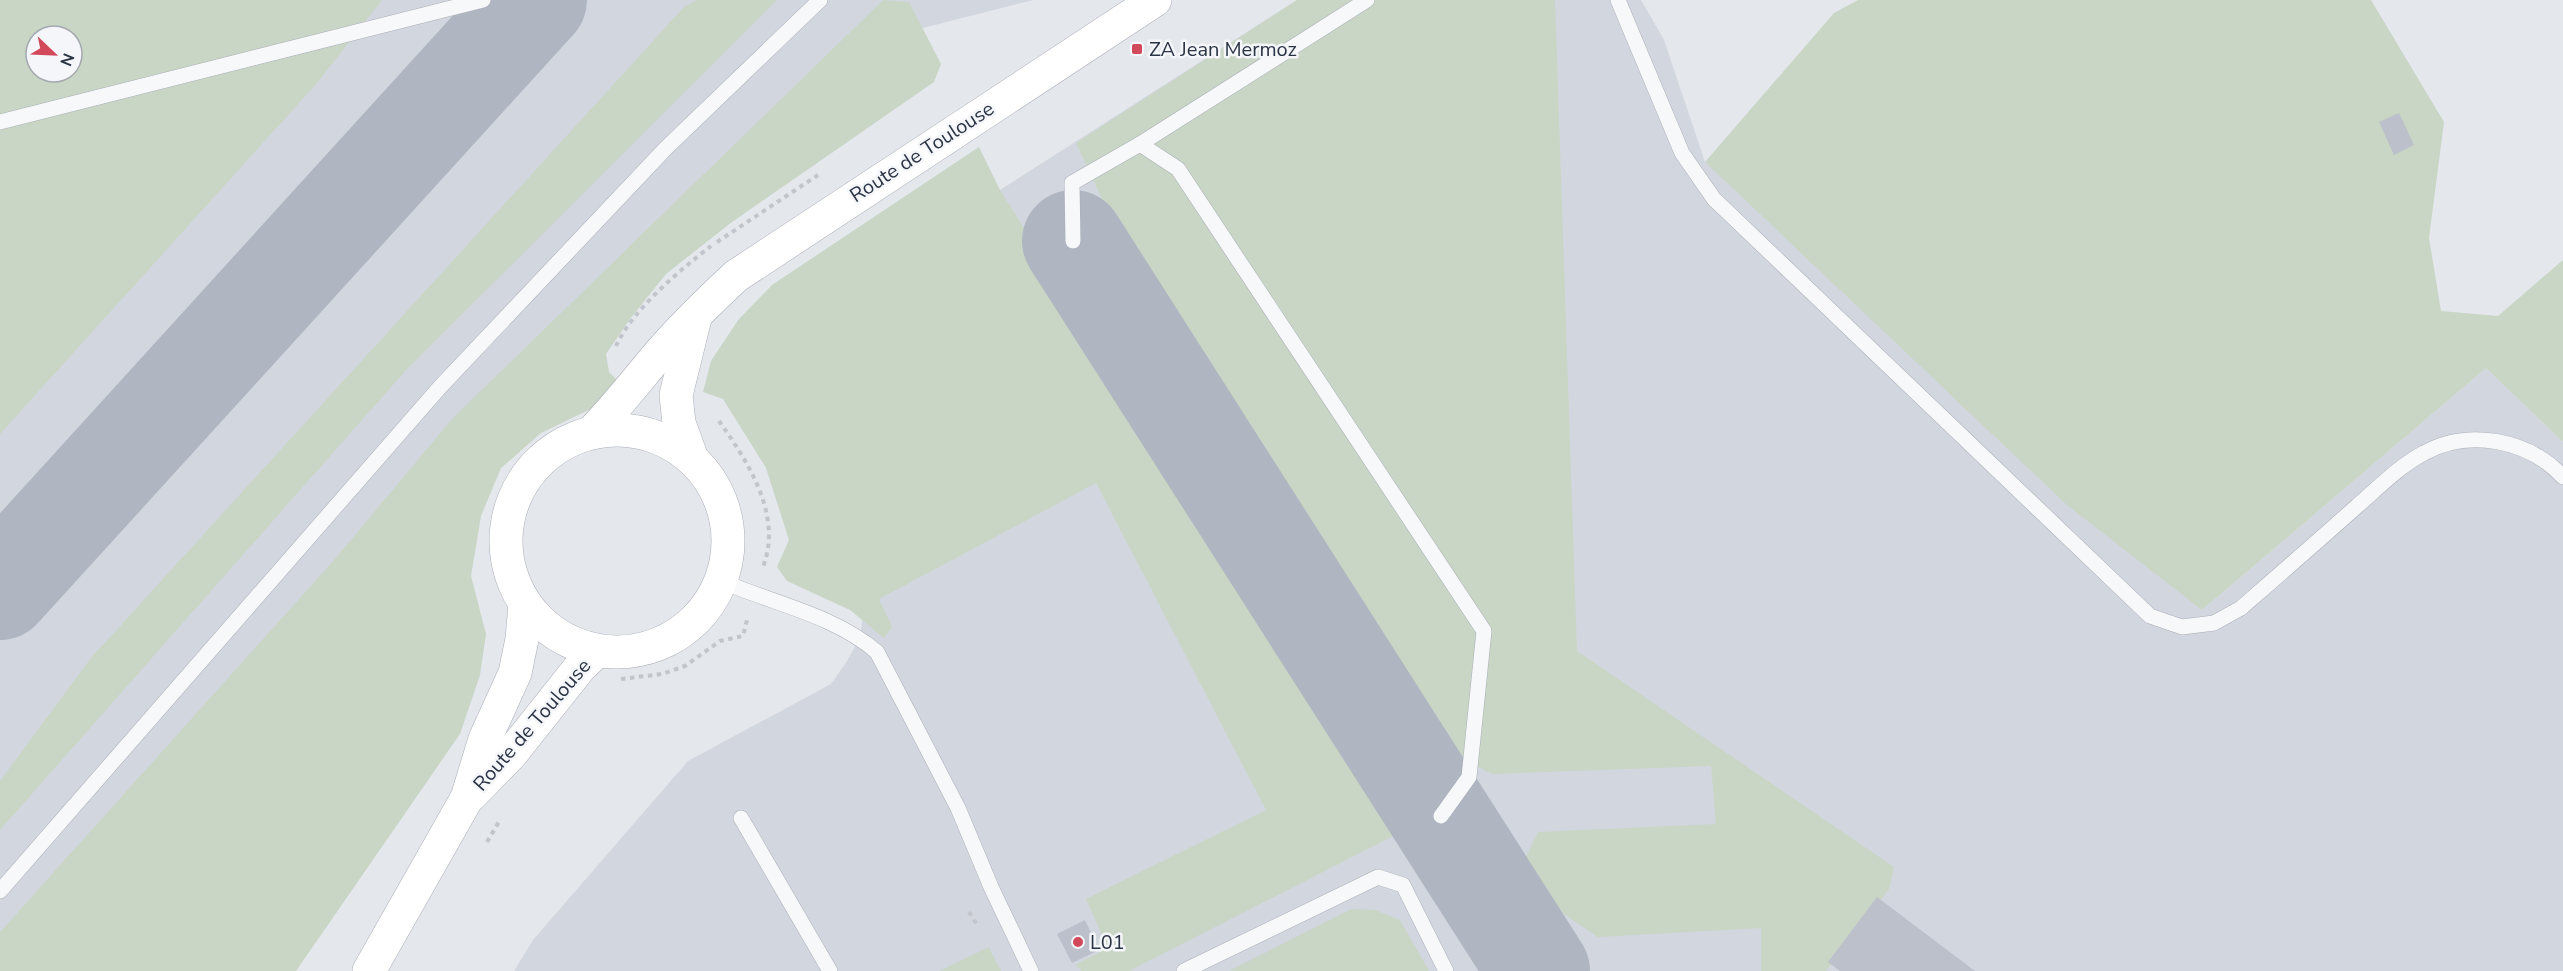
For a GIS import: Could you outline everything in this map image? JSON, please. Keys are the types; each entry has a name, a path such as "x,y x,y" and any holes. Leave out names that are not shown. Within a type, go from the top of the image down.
{"main road":[{"name":"Route de Toulouse","path":"593,431 696,313 736,276 766,254 1155,0"},
{"path":"691,456 679,423 676,395 696,313"},
{"path":"619,428 645,432 670,442 691,456 713,482 726,514 728,548 721,581 706,608 684,630 658,645 628,652 597,651 569,642 544,626 525,604 511,576 505,546 509,514 520,485 539,461 564,442 593,431 619,428"},
{"name":"Route de Toulouse","path":"369,971 467,798 485,739 515,673 522,639 525,604"},
{"name":"Route de Toulouse","path":"467,798 512,754 581,666 597,651"}],"lane":[{"path":"0,122 483,0"},
{"path":"0,891 440,387 666,148 820,0"},
{"path":"1073,241 1072,183 1140,144 1367,0"},
{"path":"1618,0 1682,153 1714,199 2150,616 2182,627 2214,623 2241,608 2396,472 2424,452 2461,440 2488,439 2522,448 2557,470 2563,477"},
{"path":"1140,144 1178,170 1484,631 1469,777 1441,816"},
{"path":"721,581 820,619 860,638 877,652 958,808 995,896 1031,971"},
{"path":"741,818 830,971"},
{"path":"1184,971 1378,877 1403,885 1446,971"}],"shaded area":[{"path":"0,0 1033,0 860,44 0,971"},
{"path":"1297,0 1641,0 1664,40 1705,162 2202,610 2486,368 2563,442 2563,971 514,971 533,940 688,761 831,684 847,661 860,638 868,577 1000,190"}],"green space":[{"path":"0,0 382,0 317,83 0,434"},
{"path":"697,0 777,0 406,370 0,830 0,781 91,658 684,7"},
{"path":"883,0 909,2 941,64 934,82 732,222 666,274 606,354 609,372 622,385 603,403 541,433 501,468 481,516 471,576 486,634 480,675 460,734 296,971 0,971 0,932 335,559 452,419"},
{"path":"1297,0 1555,0 1577,651 1894,867 1889,889 1826,971 1761,971 1761,928 1598,937 1555,908 1523,863 1538,832 1716,824 1711,766 1492,774 1454,754 1127,253 1076,143"},
{"path":"1858,0 2371,0 2444,122 2429,238 2441,311 2498,316 2563,260 2563,442 2486,368 2202,610 2067,505 1705,162 1834,13"},
{"path":"979,147 1000,190 1403,831 1129,971 1082,971 1075,965 1108,948 1086,899 1266,810 1096,483 879,599 892,627 884,638 850,610 787,581 777,567 789,540 766,468 723,399 703,392 711,361 739,319 772,285"},
{"path":"1351,909 1375,910 1400,920 1429,971 1229,971"},
{"path":"989,947 1001,971 939,971"}],"building":[{"path":"2399,113 2414,145 2394,155 2379,122"},
{"path":"1877,897 1975,971 1840,971 1828,962"},
{"name":"L01","path":"1085,920 1099,950 1072,963 1057,934"}],"taxiway":[{"path":"0,589 536,0"},
{"path":"1073,241 1539,971"}],"place":[{"name":"ZA Jean Mermoz","path":"1137,49"},
{"name":"L01","path":"1078,942"}]}
